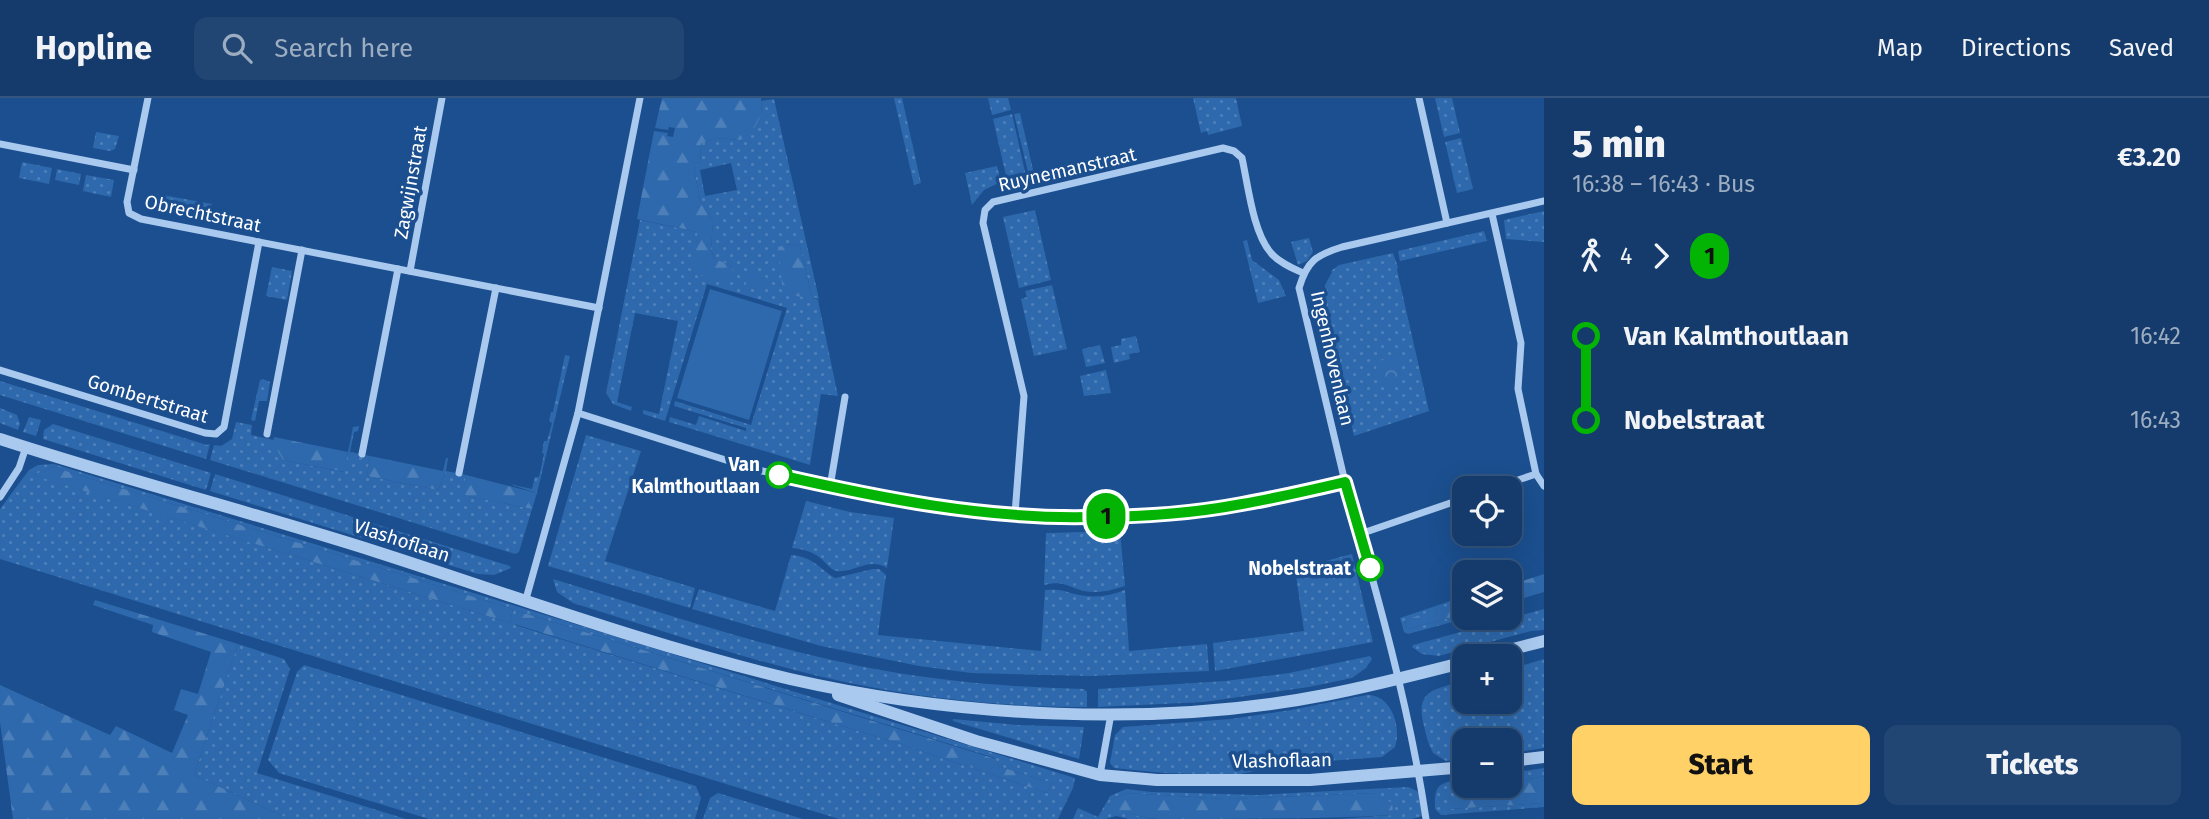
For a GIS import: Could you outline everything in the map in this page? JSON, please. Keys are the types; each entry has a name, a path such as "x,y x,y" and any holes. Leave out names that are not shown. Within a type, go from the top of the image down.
{"street":[{"name":"Obrechtstraat","path":"148,98 127,202 129,213 141,219 598,308"},
{"name":"Zagwijnstraat","path":"410,271 439,98"},
{"path":"526,599 578,413 640,98"},
{"path":"1419,98 1447,223"},
{"path":"0,144 134,170"},
{"name":"Ruynemanstraat","path":"1015,514 1024,396 983,223 985,210 993,202 1223,148 1234,151 1242,158 1261,235 1271,254 1288,266 1303,272"},
{"name":"Ingenhovenlaan","path":"1426,819 1419,772 1398,679 1345,482 1299,288 1303,272 1314,258 1331,250 1544,201"},
{"path":"1492,214 1521,343 1518,389 1536,474 1544,486"},
{"name":"Gombertstraat","path":"0,370 205,433 216,434 224,427 260,242"},
{"path":"267,434 302,250"},
{"path":"362,454 398,268"},
{"path":"458,473 496,288"},
{"path":"830,487 845,397"},
{"path":"578,413 754,469 830,487 931,506 1015,514 1087,517 1162,513 1239,505 1345,482"},
{"name":"Vlashoflaan","path":"0,439 351,543 680,650 791,679 976,741 1100,775 1157,780 1310,780 1452,768"},
{"path":"0,497 19,468 26,447"},
{"path":"1522,479 1536,474"},
{"path":"1360,534 1452,502"},
{"path":"1522,647 1544,641"},
{"name":"Vlashoflaan","path":"791,679 942,704 1024,712 1111,714 1228,708 1322,696 1452,665"},
{"path":"1100,775 1111,714"},
{"path":"1522,760 1544,757"}],"green space":[{"path":"662,98 761,98 762,114 750,135 740,140 715,138 701,144 700,162 694,169 700,200 713,222 711,249 714,258 733,267 730,282 691,274 698,232 637,219 654,131 668,133 667,136 673,137 675,128 655,128"},
{"path":"894,98 902,98 921,183 914,185"},
{"path":"988,98 1008,98 1011,110 992,115"},
{"path":"1193,98 1236,98 1242,126 1208,135 1207,131 1201,133"},
{"path":"1435,98 1452,98 1460,133 1444,137"},
{"path":"774,99 819,299 812,297 800,246 788,244 783,292 818,300 838,396 821,394 810,465 669,422 670,417 696,425 699,416 746,431 746,428 674,406 675,401 751,425 787,308 707,284 665,421 643,414 643,410 659,414 678,321 635,313 617,402 632,407 631,411 613,404 606,393 640,220 698,232 692,274 733,267 714,258 711,249 713,222 700,200 694,169 700,162 701,144 715,138 740,140 762,114 761,101","holes":["731,163 737,190 705,196 700,170"]},
{"path":"1020,113 1034,174 1029,176 1014,114"},
{"path":"1012,114 1026,176 1007,180 993,119"},
{"path":"96,132 119,136 115,149 110,151 93,148"},
{"path":"1461,138 1473,189 1457,193 1445,142"},
{"path":"22,162 52,168 49,184 19,178"},
{"path":"997,166 1001,182 984,190 972,205 965,173"},
{"path":"57,169 81,174 79,185 55,180"},
{"path":"86,175 114,180 111,197 83,191"},
{"path":"152,193 212,204 210,212 160,202 154,199"},
{"path":"1035,210 1051,280 1019,288 1003,217"},
{"path":"1544,211 1544,242 1506,239 1504,220"},
{"path":"1484,231 1487,241 1400,261 1398,251"},
{"path":"1309,238 1313,252 1307,261 1298,265 1291,242"},
{"path":"1247,240 1252,260 1279,280 1286,296 1258,303 1243,241"},
{"path":"788,244 800,246 812,297 820,301 783,293 778,247"},
{"path":"1393,253 1429,411 1354,436 1324,303 1325,285 1331,271 1339,265"},
{"path":"272,267 292,271 287,300 266,296"},
{"path":"750,272 759,272 769,280 769,289 745,285"},
{"path":"1052,285 1067,349 1034,356 1021,299 1027,297 1025,291"},
{"path":"710,289 782,311 749,420 677,398"},
{"path":"1136,336 1140,352 1129,354 1130,359 1114,363 1111,347 1121,345 1121,339"},
{"path":"1100,345 1105,363 1086,367 1082,349"},
{"path":"565,355 570,356 537,493 509,484 532,489 535,477 539,477 544,441 547,441 552,423 549,421"},
{"path":"1398,356 1404,380 1380,385 1375,362"},
{"path":"1106,370 1111,393 1084,396 1080,376"},
{"path":"260,380 270,382 267,401 259,401 255,421 251,420"},
{"path":"0,381 210,444 206,459 0,395"},
{"path":"0,408 17,415 20,424 18,430 0,423"},
{"path":"29,417 41,420 36,436 23,432"},
{"path":"236,422 252,425 251,435 274,440 283,460 344,472 353,427 359,426 358,431 354,432 350,452 370,456 367,476 438,490 446,471 466,475 463,495 532,509 519,552 515,554 210,460 214,445 221,446 232,439"},
{"path":"53,424 211,473 206,490 43,439 44,430"},
{"path":"586,435 641,451 605,561 695,588 690,608 548,566"},
{"path":"274,437 348,452 345,472 283,460 273,443"},
{"path":"370,456 443,471 448,458 438,490 367,476"},
{"path":"54,464 1075,778 1073,788 1058,819 839,819 0,559 0,509 29,470 38,465","holes":["53,467 513,609 510,623 34,475","517,611 995,758 998,766 1052,783 1047,793 897,743 515,625"]},
{"path":"53,467 513,609 510,623 33,475"},
{"path":"215,474 511,568 494,575 478,574 210,491"},
{"path":"466,475 537,493 532,509 462,495"},
{"path":"806,501 850,512 894,518 887,568 874,564 837,571 813,553 792,548"},
{"path":"1120,531 1125,586 1094,592 1061,584 1044,585 1046,533"},
{"path":"1352,554 1373,642 1215,671 1213,643 1304,631 1295,569"},
{"path":"791,555 810,560 835,578 873,569 879,569 886,575 878,635 1041,651 1045,590 1091,596 1125,590 1129,651 1207,644 1209,671 1091,676 971,673 919,666 821,646 692,609 699,589 775,611"},
{"path":"1544,574 1544,592 1522,598 1522,581"},
{"path":"553,579 732,634 804,654 871,668 962,682 1084,689 1087,692 1087,707 951,699 884,690 818,676 725,651 573,603 557,592"},
{"path":"95,600 238,644 194,775 289,819 13,819 0,722 0,685 110,735 116,726 172,753 188,715 174,710 181,689 198,694 211,652 152,632 153,625 93,605"},
{"path":"1452,600 1452,605 1405,621 1407,629 1452,617 1452,622 1408,634 1404,632 1400,618"},
{"path":"1452,604 1452,617 1407,629 1405,620"},
{"path":"1544,609 1544,630 1483,644 1452,644 1452,652 1439,656 1422,654 1412,647 1468,630 1522,630 1522,615"},
{"path":"517,611 996,759 998,766 1052,783 1047,793 897,743 514,624"},
{"path":"238,644 284,659 290,669 257,773 406,819 289,819 194,775"},
{"path":"1370,656 1372,659 1366,668 1352,678 1309,687 1204,702 1098,707 1098,689 1225,681 1289,673"},
{"path":"1544,659 1544,748 1522,751 1522,728 1452,728 1452,760 1446,761 1433,753 1427,740 1422,714 1422,704 1430,693 1452,684 1452,714 1522,714 1522,665"},
{"path":"304,665 696,786 701,798 695,819 429,819 279,773 268,760 297,672"},
{"path":"1367,695 1382,700 1396,721 1395,747 1382,757 1289,764 1235,775 1164,773 1114,768 1110,763 1115,735 1123,727 1231,719"},
{"path":"953,721 1084,727 1079,759"},
{"path":"1544,768 1544,776 1522,781 1522,771"},
{"path":"1544,776 1544,803 1451,809 1450,800 1455,798 1522,798 1522,781"},
{"path":"1452,781 1452,798 1464,798 1451,809 1544,803 1544,807 1441,815 1435,809 1436,793 1444,783"},
{"path":"1408,787 1419,792 1422,816 1412,819 1337,819 1393,815 1376,799 1375,793 1226,799 1126,793 1111,800 1104,815 1117,811 1153,819 1116,816 1106,819 1073,819 1078,808 1098,817 1110,796 1126,789 1258,795"},
{"path":"718,793 803,819 703,819 710,798"},
{"path":"1126,793 1226,799 1376,793 1377,799 1392,802 1393,815 1219,819 1153,819 1125,813 1103,816 1111,800"}],"bus line":[{"name":"1","path":"779,475 931,506 1087,517 1239,505 1345,482 1370,568"}],"place":[{"name":"Van Kalmthoutlaan","path":"779,475"},
{"name":"Nobelstraat","path":"1370,568"}]}
